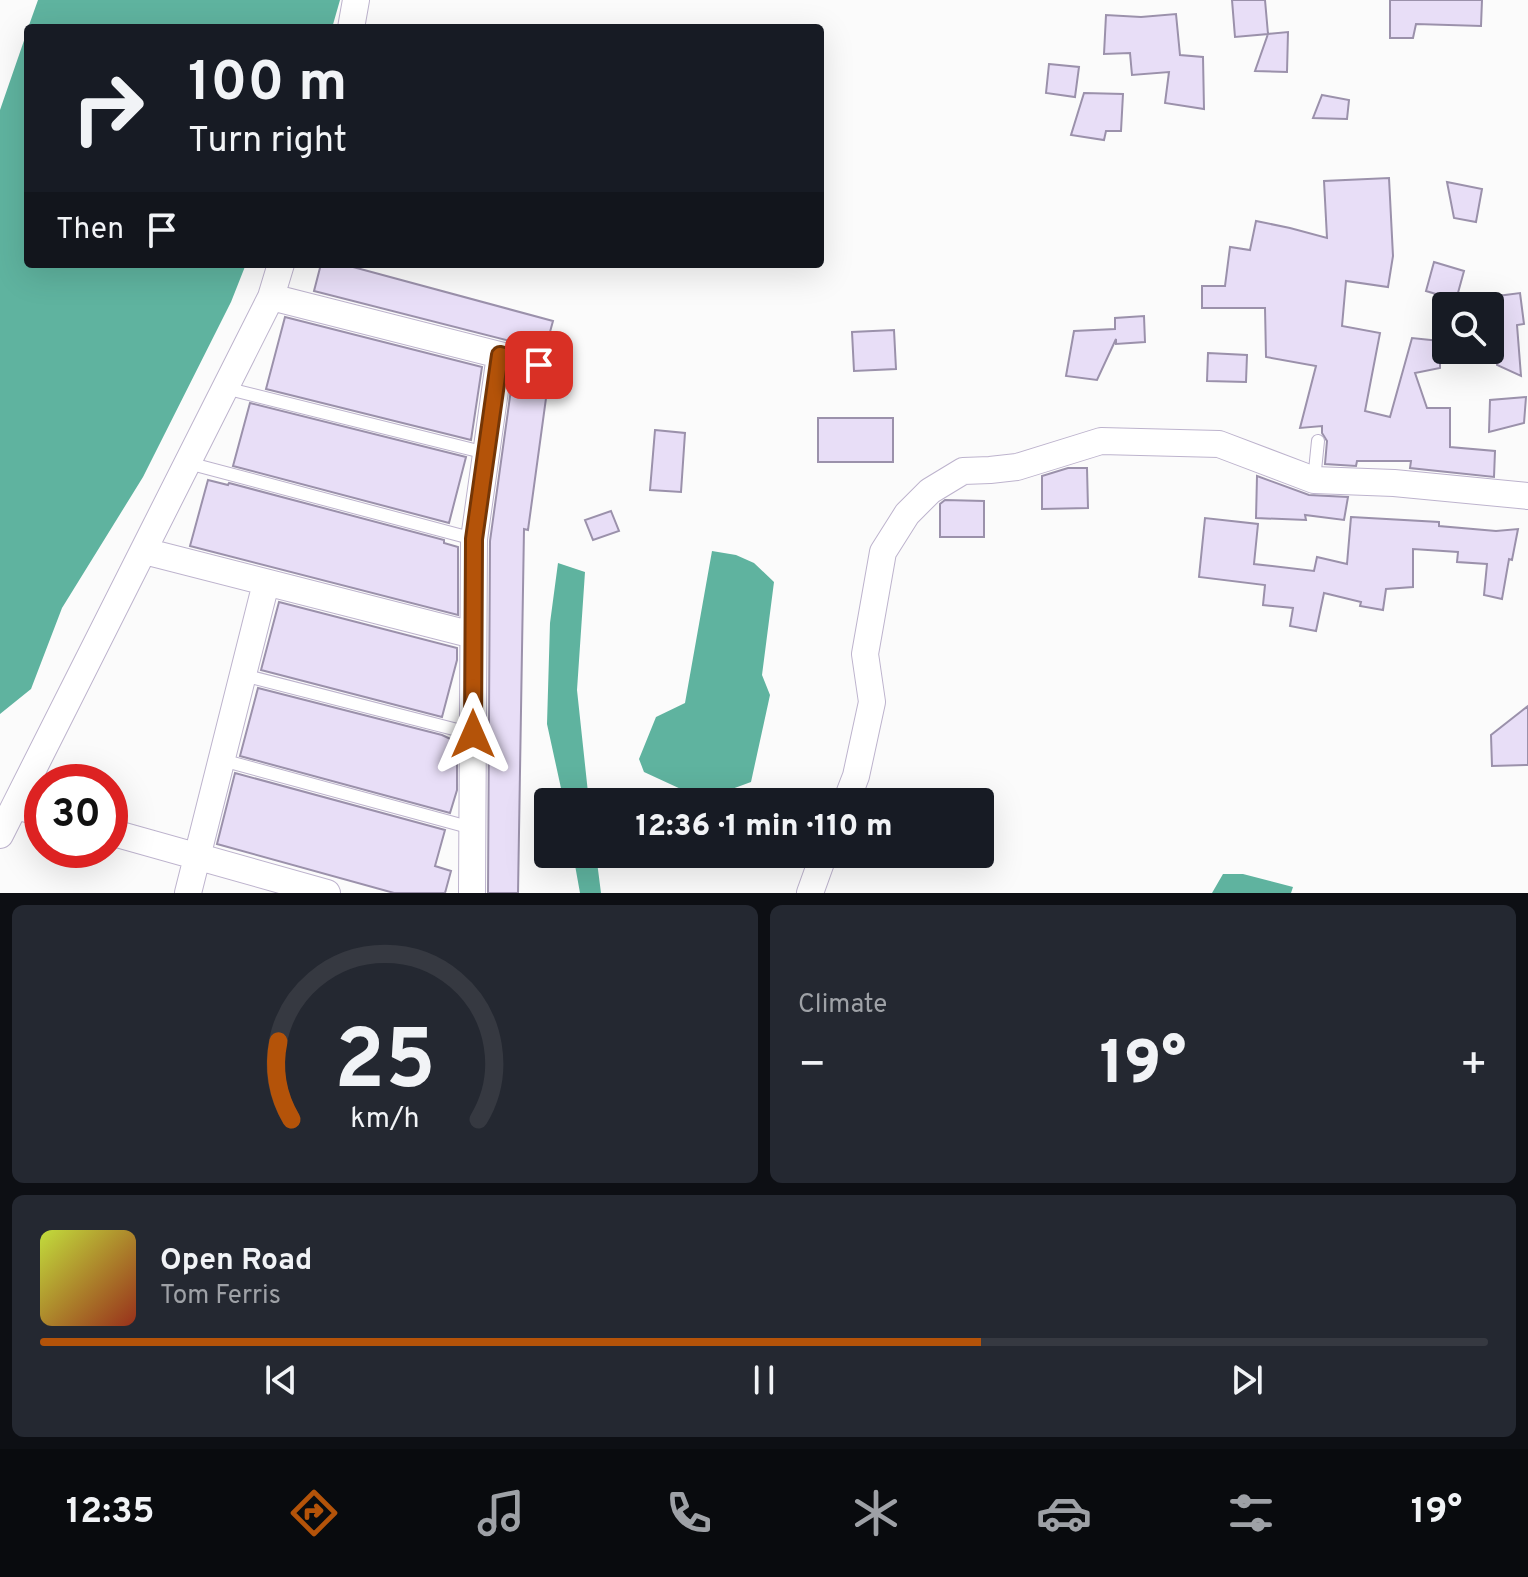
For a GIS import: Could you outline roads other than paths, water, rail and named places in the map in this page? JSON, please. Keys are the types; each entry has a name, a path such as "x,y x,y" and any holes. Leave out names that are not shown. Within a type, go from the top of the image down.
{"street":[{"path":"352,24 356,0"},
{"path":"0,835 271,297 280,268"},
{"path":"271,297 539,365"},
{"path":"472,893 474,539 500,355"},
{"path":"851,788 872,702 865,654 883,552 907,514 930,491 963,471 1017,467 1101,441 1219,444 1314,480 1394,483 1528,496"},
{"path":"144,551 473,635"},
{"path":"188,893 266,583"},
{"path":"15,806 24,808"},
{"path":"128,837 294,888 327,893"},
{"path":"810,893 819,868"}],"lane":[{"path":"225,388 486,453"},
{"path":"1314,480 1318,441"},
{"path":"188,463 474,539"},
{"path":"243,675 473,734"},
{"path":"222,760 472,828"}]}
